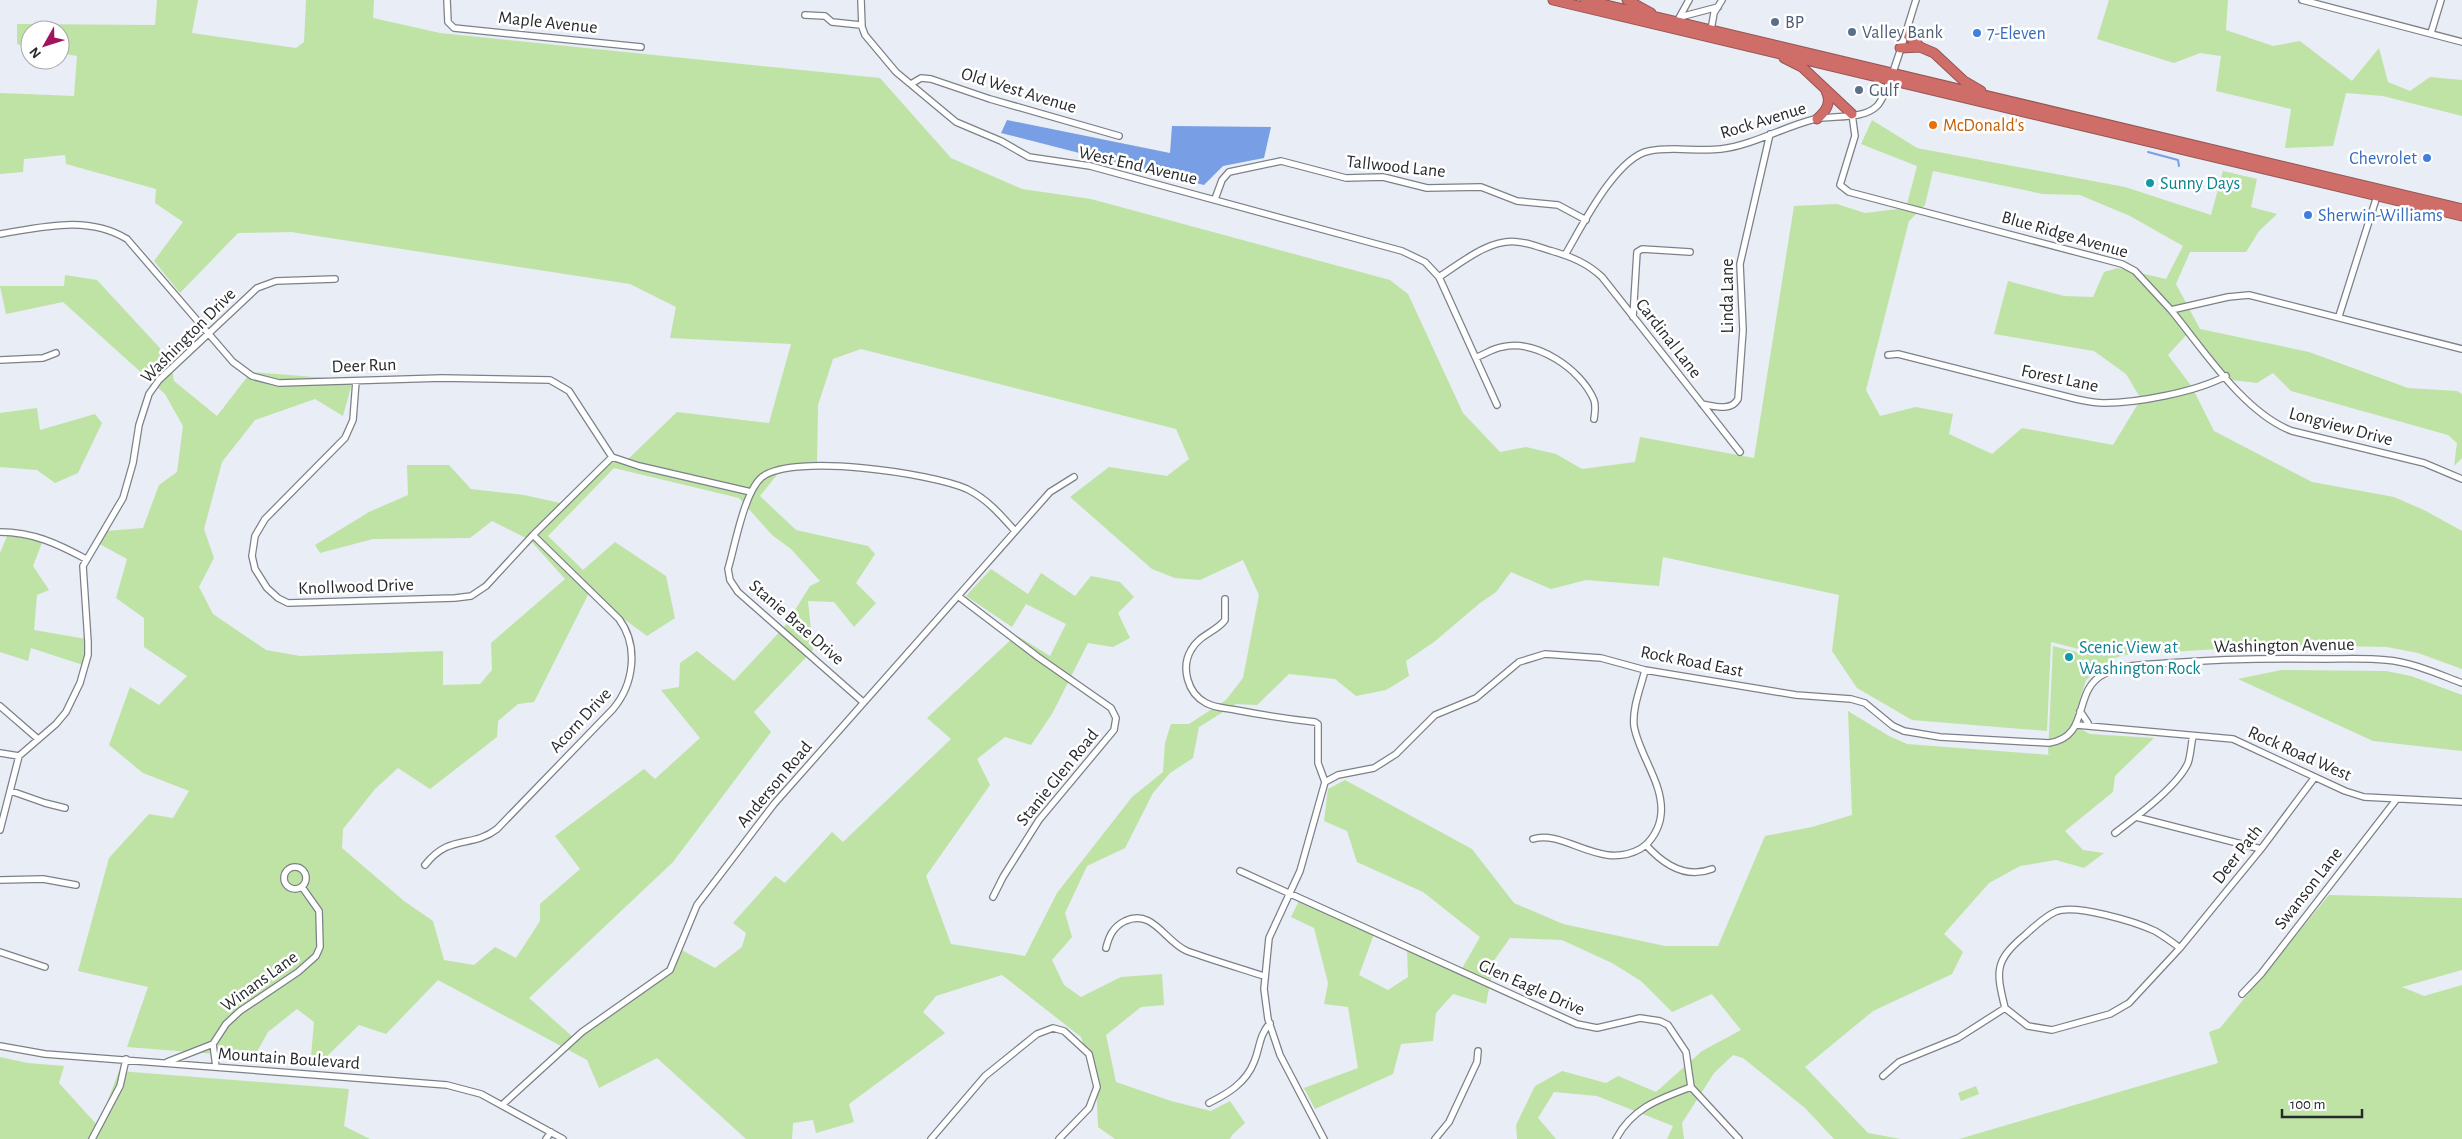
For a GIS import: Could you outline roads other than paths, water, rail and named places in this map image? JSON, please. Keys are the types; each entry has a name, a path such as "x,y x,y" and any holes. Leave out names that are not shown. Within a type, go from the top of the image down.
{"highway":[{"path":"1553,0 1768,50 1988,95 2462,209"},
{"path":"1585,0 1678,19 1711,30 1891,76 2462,216"},
{"path":"1627,0 1656,16"},
{"path":"1906,32 1920,47 1934,53 1964,80 1988,95"},
{"path":"1900,48 1920,47"},
{"path":"1768,50 1802,67 1852,114"},
{"path":"1817,119 1828,106 1828,94 1824,89"}],"street":[{"name":"Maple Avenue","path":"447,0 448,22 454,28 641,46"},
{"name":"West End Avenue","path":"861,0 861,25 865,36 880,55 911,84 956,122 1001,141 1030,157 1090,166 1215,199 1402,251 1425,262 1438,277 1477,357 1497,405"},
{"path":"1711,30 1714,13 1722,0"},
{"name":"Rock Avenue","path":"1565,255 1609,182 1627,164 1645,152 1721,149 1817,119 1869,112 1879,105 1891,76 1916,0"},
{"path":"2302,0 2462,42"},
{"path":"2431,33 2441,0"},
{"path":"1678,19 1689,2"},
{"path":"1678,19 1718,7"},
{"path":"805,15 825,16 832,22 861,25"},
{"name":"Old West Avenue","path":"911,84 921,78 931,79 1119,136"},
{"name":"Blue Ridge Avenue","path":"1852,114 1855,136 1840,185 1849,192 2122,264 2135,271 2170,310"},
{"name":"Linda Lane","path":"1702,404 1726,408 1736,402 1743,330 1740,264 1770,134"},
{"name":"Tallwood Lane","path":"1215,199 1220,184 1230,172 1281,161 1346,178 1383,177 1427,188 1481,187 1517,201 1558,205 1586,220"},
{"path":"2339,316 2377,196"},
{"name":"Deer Run","path":"0,234 78,224 99,226 128,239 208,334 244,372 270,382 442,378 550,380 569,391 612,457"},
{"path":"1438,277 1472,255 1497,244 1520,242 1565,255"},
{"path":"1633,317 1638,252 1642,249 1690,252"},
{"name":"Cardinal Lane","path":"1565,255 1592,267 1740,452"},
{"name":"Washington Drive","path":"19,756 56,724 66,712 85,667 88,642 82,571 86,559 123,498 133,464 139,425 150,394 159,380 251,293 266,283 334,280"},
{"path":"2170,310 2228,296 2249,295 2339,316 2462,349"},
{"name":"Longview Drive","path":"2170,310 2257,411 2278,426 2424,463 2462,479"},
{"path":"1477,357 1502,346 1521,347 1542,352 1560,362 1588,390 1595,402 1594,419"},
{"path":"0,360 43,358 56,353"},
{"name":"Forest Lane","path":"1888,356 1898,354 2102,404 2135,401 2214,383 2226,376"},
{"name":"Knollwood Drive","path":"356,381 353,420 345,438 265,519 255,536 252,556 254,569 260,580 278,598 288,603 465,597 486,586 533,534 612,457"},
{"path":"612,457 639,466 751,492"},
{"name":"Stanie Brae Drive","path":"863,702 738,592 730,580 728,569 751,492 761,478 772,471 833,466 900,471 943,480 974,494 996,509 1015,531"},
{"name":"Anderson Road","path":"502,1105 582,1032 670,970 691,915 704,893 774,804 1050,492 1074,477"},
{"path":"0,532 37,536 86,559"},
{"name":"Acorn Drive","path":"425,865 443,847 489,836 497,829 613,709 624,696 629,685 631,653 627,630 619,619 533,534"},
{"name":"Stanie Glen Road","path":"958,596 1038,658 1111,708 1116,718 1114,730 1098,752 1039,820 1003,877 993,897"},
{"path":"1225,599 1225,620 1195,643 1186,661 1186,672 1194,691 1201,700 1212,706 1265,716 1316,722 1318,724 1318,763 1325,782 1310,832 1308,848 1289,895 1272,928 1266,953 1264,976 1265,1002 1280,1055 1324,1139"},
{"name":"Rock Road East","path":"1325,782 1338,775 1374,768 1396,754 1435,715 1476,698 1519,662 1530,657 1545,654 1575,654 1621,662 1645,670 1796,695 1851,699 1865,703 1893,726 1920,733 2049,743 2064,738 2088,725"},
{"name":"Washington Avenue","path":"2077,723 2087,690 2102,674 2142,665 2282,659 2386,660 2412,665 2462,683"},
{"path":"1533,839 1545,837 1614,855 1630,853 1646,845 1658,825 1662,808 1659,794 1634,726 1635,711 1645,670"},
{"path":"0,706 38,740"},
{"path":"2080,711 2088,725"},
{"path":"2064,738 2077,723"},
{"name":"Rock Road West","path":"2077,723 2240,742 2345,791 2364,797 2462,802"},
{"path":"2115,833 2158,798 2184,769 2190,756 2193,736"},
{"path":"0,753 19,756 0,830"},
{"name":"Deer Path","path":"2005,1008 2028,1026 2052,1030 2110,1014 2139,995 2261,849 2314,777"},
{"path":"11,791 45,804 65,808"},
{"name":"Swanson Lane","path":"2242,994 2261,974 2396,800"},
{"path":"2136,817 2261,849"},
{"path":"1646,845 1661,860 1672,866 1698,873 1712,868"},
{"name":"Winans Lane","path":"294,867 303,870 307,877 302,887 297,890 287,886 284,878 288,870 294,867"},
{"name":"Glen Eagle Drive","path":"1240,871 1289,895 1586,1027 1597,1028 1640,1018 1660,1021 1668,1025 1686,1052 1691,1087"},
{"path":"0,880 43,879 76,885"},
{"name":"Winans Lane","path":"213,1044 226,1024 240,1011 298,972 316,956 320,947 318,911 302,887"},
{"path":"1883,1076 1899,1062 1958,1038 2005,1008 1998,975 2005,954 2013,944 2056,911 2072,909 2118,919 2153,930 2180,948"},
{"path":"1106,948 1111,933 1119,924 1132,918 1144,918 1155,924 1185,950 1264,976"},
{"path":"0,952 45,967"},
{"path":"1209,1103 1240,1083 1254,1063 1260,1039 1270,1023"},
{"path":"931,1139 985,1076 1036,1034 1054,1028 1064,1031 1089,1054 1097,1087 1089,1108 1059,1139"},
{"path":"165,1063 213,1044 216,1067"},
{"name":"Mountain Boulevard","path":"0,1046 45,1054 447,1085 481,1094 563,1139"},
{"path":"1435,1139 1449,1122 1477,1062 1478,1051"},
{"path":"92,1139 120,1086 126,1059"},
{"path":"1616,1139 1622,1127 1643,1106 1691,1087 1739,1139"},
{"path":"546,1139 551,1132"}],"water":[{"path":"1007,120 1170,153 1172,126 1271,127 1264,158 1223,166 1204,185 1001,133"}],"waterway":[{"path":"2148,152 2178,160 2179,166"}],"place":[{"name":"BP","path":"1775,22"},
{"name":"Valley Bank","path":"1852,32"},
{"name":"7-Eleven","path":"1977,33"},
{"name":"Gulf","path":"1859,90"},
{"name":"McDonald's","path":"1933,125"},
{"name":"Chevrolet","path":"2427,158"},
{"name":"Sunny Days","path":"2150,183"},
{"name":"Sherwin-Williams","path":"2308,215"},
{"name":"Scenic View at Washington Rock","path":"2069,657"}]}
